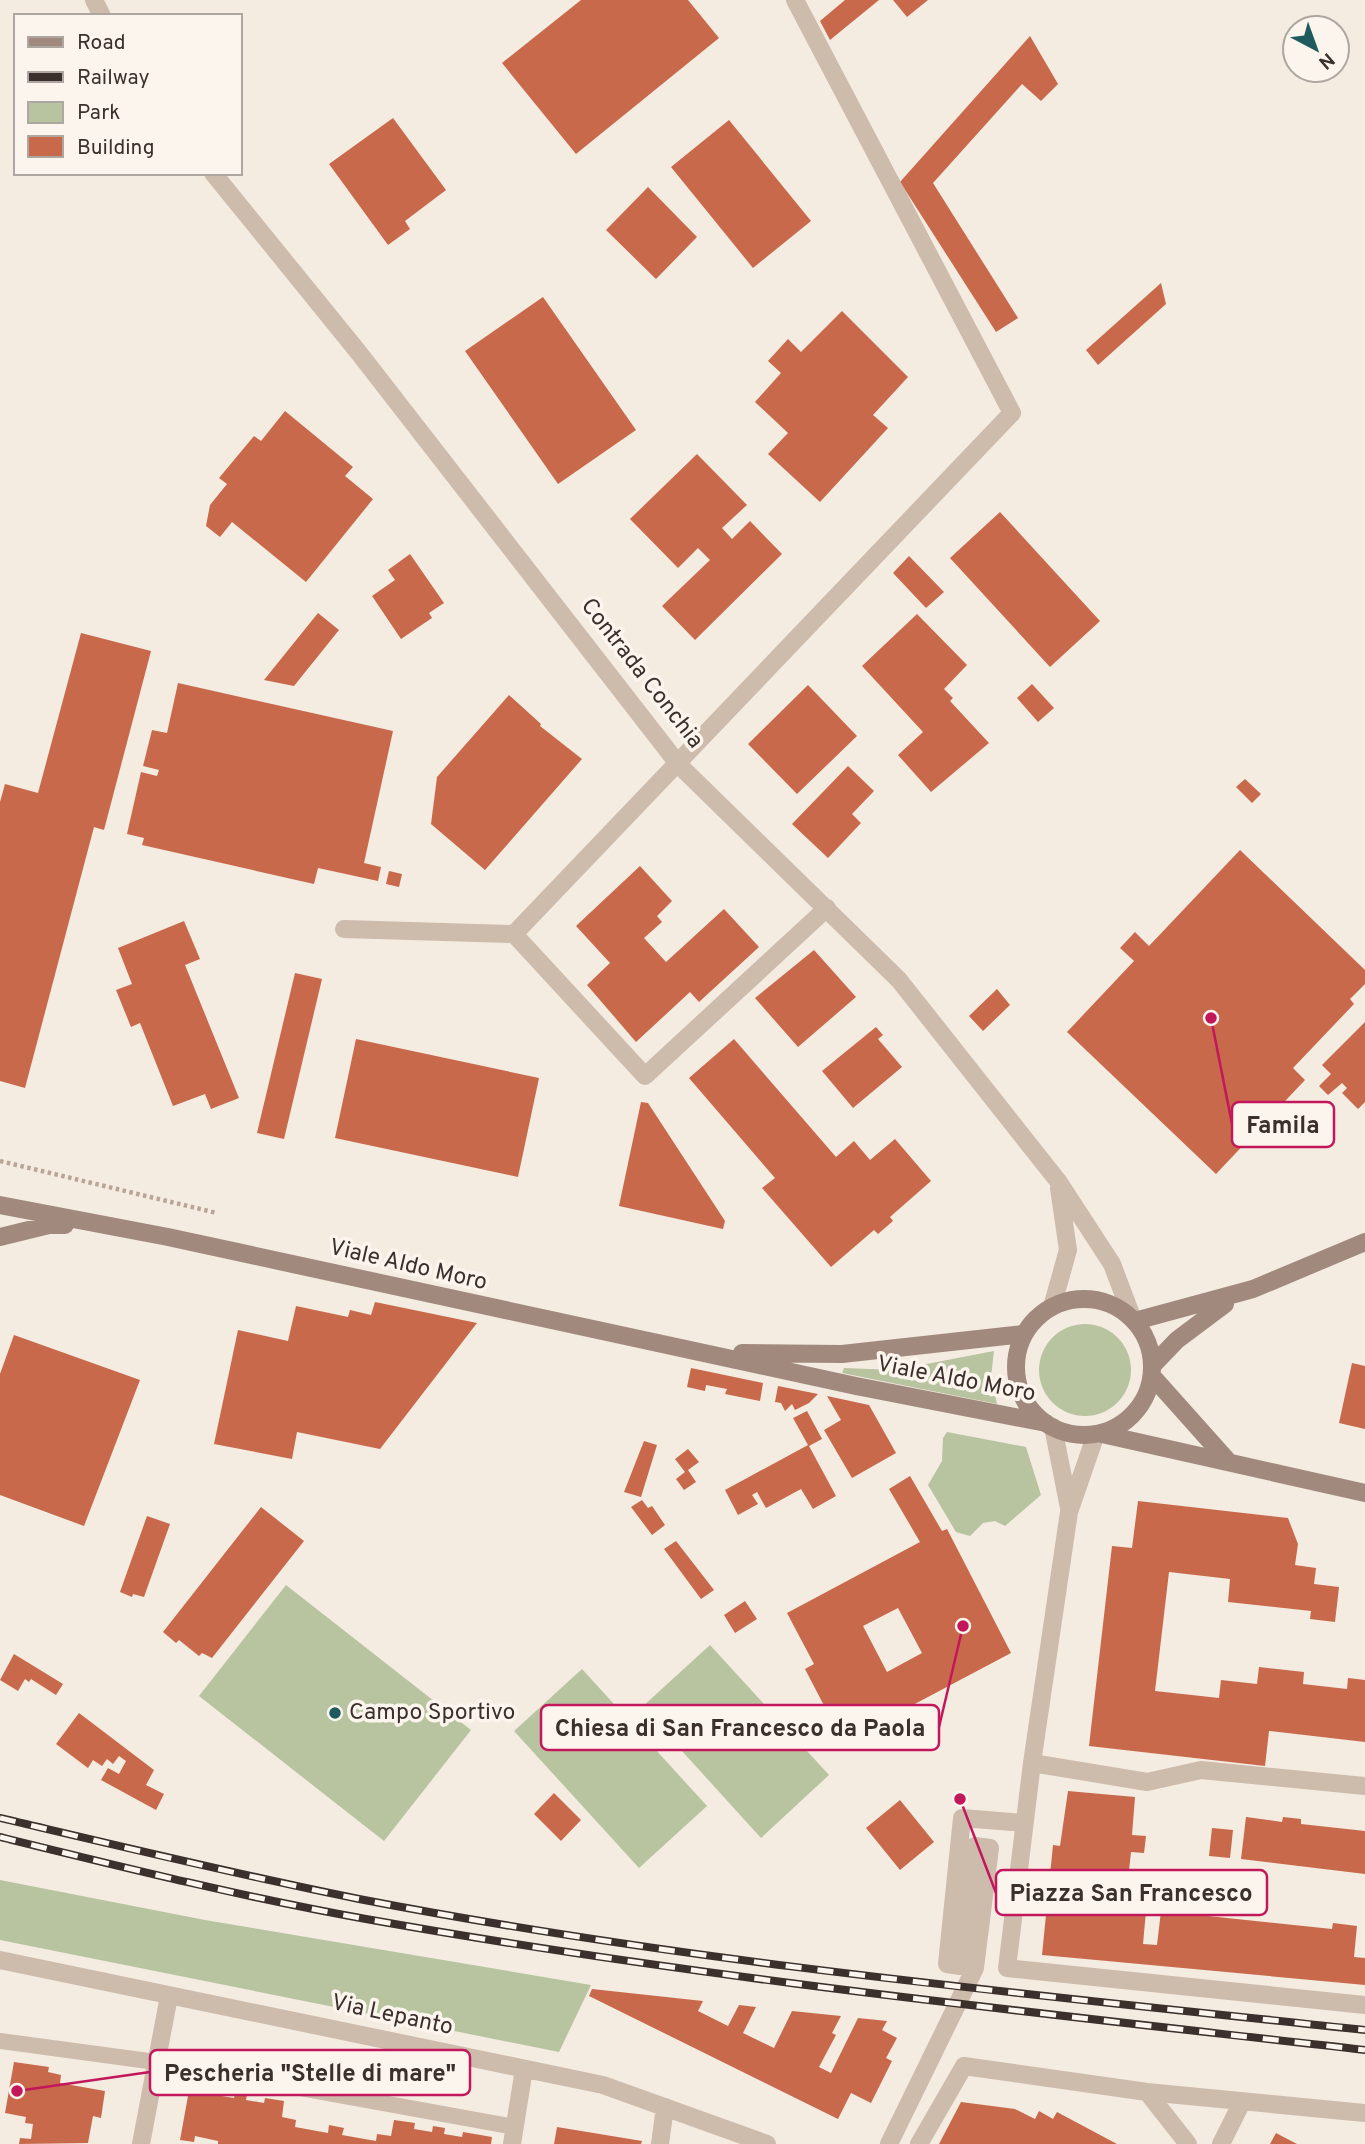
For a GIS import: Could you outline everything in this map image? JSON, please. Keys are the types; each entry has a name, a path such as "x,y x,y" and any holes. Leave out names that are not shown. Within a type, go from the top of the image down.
{"main road":[{"name":"Viale Aldo Moro","path":"0,1205 1050,1425"},
{"name":"Viale Aldo Moro","path":"0,1237 49,1225 113,1228"},
{"path":"1152,1371 1177,1340 1213,1311 1253,1289 1365,1242"},
{"path":"1133,1319 1253,1289"},
{"path":"1072,1299 1094,1299 1115,1305 1133,1319 1145,1334 1152,1354 1152,1371 1147,1395 1136,1412 1121,1426 1099,1434 1081,1436 1050,1425 1031,1411 1021,1394 1016,1374 1017,1353 1024,1334 1036,1318 1052,1307 1072,1299"},
{"name":"Viale Aldo Moro","path":"692,1350 842,1354 1024,1334"},
{"path":"1152,1371 1227,1461"},
{"path":"1099,1434 1365,1493"}],"street":[{"path":"514,934 679,765 1012,412 795,0"},
{"name":"Contrada Conchia","path":"215,175 368,364 679,765 899,980 1058,1181 1112,1264 1133,1319"},
{"path":"344,929 514,934 645,1076 827,908"},
{"path":"1052,1307 1068,1250 1058,1181"},
{"path":"1050,1425 1069,1512"},
{"path":"1099,1434 1069,1512 1032,1763 1007,1968 1365,2005"},
{"path":"1032,1763 1147,1782 1201,1770 1365,1786"},
{"path":"889,2144 975,1968 990,1847 975,1846 960,1966 947,1964 962,1818 1024,1823"},
{"name":"Via Lepanto","path":"0,1960 603,2085 767,2144"},
{"path":"141,2144 169,1996"},
{"path":"919,2144 964,2066 1147,2092 1365,2113"},
{"path":"513,2135 524,2069"},
{"path":"1147,2092 1188,2144"},
{"path":"1221,2144 1242,2102"},
{"path":"660,2144 665,2107"}],"lane":[{"path":"0,2041 156,2062 513,2135"}],"path":[{"path":"0,1161 217,1213"}],"green space":[{"path":"1085,1324 1111,1332 1123,1344 1131,1370 1123,1396 1111,1408 1085,1416 1059,1408 1047,1396 1039,1370 1047,1344 1059,1332"},
{"path":"994,1351 991,1377 997,1404 842,1373 844,1368 895,1370"},
{"path":"947,1432 1026,1447 1041,1495 1005,1526 995,1521 983,1523 970,1536 956,1532 928,1485 942,1461 943,1438"},
{"name":"Campo Sportivo","path":"286,1585 471,1730 384,1841 199,1696"},
{"path":"710,1645 829,1775 761,1838 642,1707"},
{"path":"582,1669 707,1806 639,1868 514,1731"},
{"path":"0,1880 205,1920 591,1985 559,2052 0,1940"}],"building":[{"path":"581,0 688,0 719,38 576,154 502,63"},
{"path":"845,0 879,0 830,40 820,21"},
{"path":"893,0 928,0 907,17"},
{"path":"1030,36 1058,84 1041,101 1022,84 933,183 1018,318 996,332 900,182"},
{"path":"393,118 446,190 405,221 410,229 388,245 329,164"},
{"path":"729,120 811,221 753,268 671,167"},
{"path":"648,187 697,237 656,279 606,230"},
{"path":"1161,283 1166,304 1098,365 1086,350"},
{"path":"543,297 636,430 558,484 465,351"},
{"path":"842,311 908,377 873,415 888,428 820,502 768,454 788,433 755,402 781,373 768,361 788,339 801,352"},
{"path":"285,411 353,467 345,476 373,499 306,582 232,522 220,537 206,526 210,505 227,484 219,478 254,436 261,441"},
{"path":"697,454 747,505 722,528 732,539 750,521 782,554 695,640 662,606 710,560 698,548 678,568 630,519"},
{"path":"1000,512 1100,621 1050,667 950,558"},
{"path":"410,554 444,603 429,613 432,618 401,639 372,596 395,580 388,570"},
{"path":"909,556 944,592 926,608 893,573"},
{"path":"318,613 339,630 294,686 264,680"},
{"path":"917,614 967,665 944,689 953,698 950,701 989,743 931,792 898,755 923,732 862,666"},
{"path":"81,633 151,651 104,830 94,827 25,1088 0,1081 0,802 5,784 38,793"},
{"path":"178,683 393,731 364,863 381,867 378,881 318,868 314,884 142,845 144,838 127,834 141,772 157,776 159,770 143,766 152,730 167,733"},
{"path":"1032,684 1054,708 1038,722 1017,698"},
{"path":"808,685 857,736 797,794 748,744"},
{"path":"509,695 541,724 540,726 582,759 485,870 431,824 437,777"},
{"path":"848,766 874,791 852,814 861,823 828,858 792,824"},
{"path":"1245,779 1261,794 1252,803 1236,787"},
{"path":"1240,850 1365,970 1365,984 1350,999 1354,1004 1293,1068 1305,1080 1216,1174 1067,1032 1134,961 1120,948 1135,932 1149,946"},
{"path":"640,866 672,901 657,916 662,922 644,938 666,962 724,909 759,947 699,1002 690,992 636,1042 587,985 610,963 576,926"},
{"path":"389,871 402,874 399,887 386,884"},
{"path":"184,921 200,959 185,965 239,1098 211,1109 205,1094 173,1106 140,1023 131,1027 116,990 132,984 118,948"},
{"path":"814,950 856,997 798,1047 755,998"},
{"path":"295,973 322,979 284,1139 257,1133"},
{"path":"997,989 1010,1005 983,1031 969,1016"},
{"path":"1365,1022 1365,1102 1358,1109 1342,1093 1347,1088 1342,1083 1328,1095 1319,1086 1331,1074 1322,1065"},
{"path":"876,1027 883,1035 878,1039 902,1067 853,1108 822,1071"},
{"path":"356,1039 539,1078 518,1177 335,1138"},
{"path":"734,1039 836,1157 854,1141 870,1160 895,1139 931,1181 890,1217 893,1221 878,1234 874,1230 831,1267 762,1188 775,1178 689,1078"},
{"path":"641,1102 648,1103 725,1221 723,1229 619,1206"},
{"path":"375,1302 477,1323 380,1449 297,1432 292,1459 214,1444 238,1330 288,1341 296,1306 348,1317 350,1310 371,1315"},
{"path":"14,1335 140,1380 84,1526 0,1495 0,1374"},
{"path":"1352,1363 1365,1366 1365,1429 1339,1423"},
{"path":"691,1368 763,1383 760,1401 725,1394 727,1389 706,1385 705,1391 687,1387"},
{"path":"778,1386 818,1394 809,1403 795,1410 792,1404 785,1411 781,1403 775,1402"},
{"path":"827,1396 869,1405 896,1453 852,1478 824,1430 841,1420"},
{"path":"807,1411 822,1439 809,1446 836,1496 813,1509 801,1489 766,1508 757,1492 752,1495 758,1504 738,1515 725,1490 808,1445 793,1418"},
{"path":"644,1441 657,1445 641,1497 624,1492"},
{"path":"688,1449 699,1462 688,1470 696,1482 684,1490 676,1479 685,1472 675,1459"},
{"path":"910,1476 942,1531 947,1529 1011,1653 843,1742 805,1669 814,1664 787,1613 920,1542 889,1489","holes":["898,1608 922,1653 887,1672 863,1626"]},
{"path":"642,1500 648,1508 652,1506 665,1525 652,1535 631,1507"},
{"path":"1138,1501 1288,1518 1298,1544 1295,1565 1316,1568 1314,1584 1339,1587 1335,1622 1310,1619 1311,1611 1228,1602 1230,1579 1169,1572 1155,1691 1219,1698 1221,1680 1257,1684 1259,1667 1304,1672 1303,1684 1347,1689 1348,1678 1365,1680 1365,1742 1269,1731 1265,1766 1089,1746 1112,1546 1132,1548"},
{"path":"261,1507 304,1541 212,1658 202,1653 199,1656 179,1640 176,1643 163,1632"},
{"path":"147,1516 170,1524 144,1597 133,1594 132,1597 120,1592"},
{"path":"676,1541 714,1590 701,1599 664,1549"},
{"path":"745,1601 757,1619 735,1633 724,1615"},
{"path":"14,1654 63,1684 56,1695 31,1679 29,1682 25,1679 18,1691 0,1680"},
{"path":"79,1713 154,1770 146,1785 164,1794 156,1810 101,1780 108,1768 119,1774 126,1761 119,1756 113,1764 107,1759 102,1766 93,1760 88,1768 56,1744"},
{"path":"1068,1791 1135,1797 1132,1835 1146,1836 1144,1853 1131,1852 1126,1898 1147,1900 1143,1944 1157,1945 1161,1911 1332,1929 1333,1923 1357,1926 1354,1957 1365,1958 1365,1985 1042,1955 1053,1845 1060,1846","holes":["1095,1887 1118,1889 1116,1907 1093,1904"]},
{"path":"554,1793 581,1820 561,1841 534,1814"},
{"path":"900,1800 934,1842 900,1870 866,1828"},
{"path":"1246,1817 1282,1822 1283,1817 1301,1819 1301,1824 1365,1831 1365,1874 1241,1859"},
{"path":"1212,1828 1233,1830 1230,1858 1209,1856"},
{"path":"592,1989 703,2001 698,2011 728,2026 739,2005 756,2007 743,2033 774,2048 792,2011 841,2016 832,2033 836,2035 819,2067 831,2073 858,2018 887,2021 882,2030 897,2038 886,2058 892,2061 871,2103 851,2093 838,2119 589,1996"},
{"path":"14,2062 49,2067 48,2072 61,2075 60,2083 105,2091 101,2118 93,2116 88,2143 19,2144 20,2138 31,2139 33,2124 25,2123 26,2117 5,2113"},
{"path":"190,2085 217,2089 216,2095 234,2098 235,2093 247,2095 246,2100 264,2103 265,2098 284,2101 282,2117 296,2120 295,2127 328,2133 329,2125 344,2128 342,2135 376,2141 377,2134 391,2136 394,2120 415,2123 414,2129 432,2132 433,2126 445,2128 444,2134 462,2137 463,2132 492,2137 491,2144 218,2144 218,2141 195,2136 194,2142 180,2140"},
{"path":"961,2102 1015,2109 1035,2119 1039,2111 1053,2119 1057,2112 1117,2144 939,2144"},
{"path":"557,2127 642,2141 641,2144 554,2144"},
{"path":"1276,2133 1297,2144 1270,2144"}],"railway":[{"path":"0,1818 224,1870 484,1922 860,1975 1365,2030"},
{"path":"0,1837 274,1901 490,1940 864,1992 1365,2050"}],"place":[{"name":"Famila","path":"1211,1018"},
{"name":"Chiesa di San Francesco da Paola","path":"963,1626"},
{"name":"Campo Sportivo","path":"335,1713"},
{"name":"Piazza San Francesco","path":"960,1799"},
{"name":"Pescheria \"Stelle di mare\"","path":"17,2091"}]}
